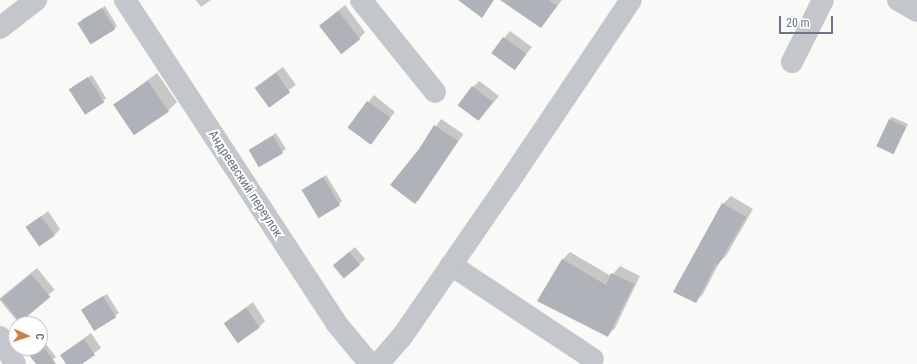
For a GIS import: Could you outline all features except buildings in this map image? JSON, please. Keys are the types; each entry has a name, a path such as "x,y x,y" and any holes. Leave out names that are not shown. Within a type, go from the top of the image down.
{"street":[{"path":"0,28 36,0"},
{"name":"Андреевский переулок","path":"126,0 336,323 370,364"},
{"path":"362,0 435,92"},
{"path":"378,364 401,338 631,0"},
{"path":"792,62 823,0"},
{"path":"898,0 917,11"},
{"path":"451,265 593,359"},
{"path":"0,337 15,364"}]}
